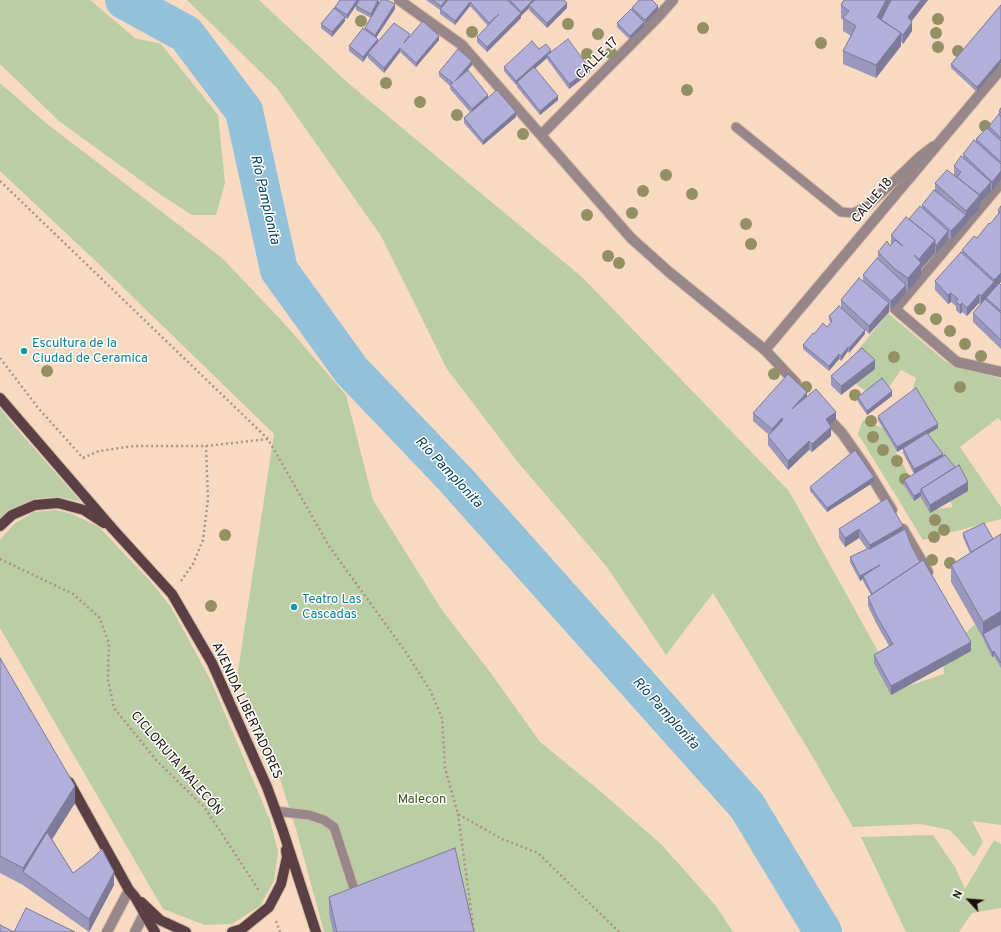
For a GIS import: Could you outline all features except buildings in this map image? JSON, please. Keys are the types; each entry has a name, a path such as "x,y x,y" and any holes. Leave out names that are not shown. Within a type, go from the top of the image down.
{"main road":[{"name":"AVENIDA LIBERTADORES","path":"0,398 112,528 172,594 212,663 267,787 316,932"},
{"path":"0,526 12,515 35,504 58,503 84,510 112,528"},
{"path":"63,771 155,932"},
{"path":"232,932 242,929 269,907 282,884 287,857 283,831"},
{"path":"132,893 160,920 186,932"}],"street":[{"path":"399,0 462,45 631,238 669,272 765,350 801,389"},
{"name":"CALLE 17","path":"540,135 658,17 673,0"},
{"name":"CALLE 18","path":"765,350 1001,69"},
{"path":"1001,183 895,309 957,362 1001,370"},
{"path":"817,406 842,433 865,466 932,579"},
{"path":"107,932 132,893"},
{"path":"135,932 144,914"}],"lane":[{"path":"736,127 841,212 853,213 868,206 920,156 939,142"},
{"path":"275,811 309,815 324,820 334,827 360,910"}],"path":[{"path":"0,181 268,439 329,546 405,651 430,690 442,718 445,768 458,814 474,932"},
{"path":"0,358 39,409 83,458 99,451 134,446 206,446 268,439"},
{"path":"172,594 193,564 203,540 208,500 206,446"},
{"name":"CICLORUTA MALECÓN","path":"0,559 73,594 99,617 109,643 108,680 114,708 157,761 205,808 257,888"},
{"path":"458,814 502,839 538,853 619,932"},
{"path":"278,928 280,932"}],"green space":[{"path":"0,0 90,0 135,38 161,44 218,115 225,183 216,215 192,215 161,195 59,121 0,64"},
{"path":"187,0 259,0 348,83 582,277 789,491 899,689 944,674 943,654 1001,600 1001,825 972,821 983,842 974,857 950,830 920,824 853,827 814,759 713,593 666,655 607,567 517,461 447,369 381,236 277,88"},
{"name":"Malecon","path":"0,83 46,123 222,258 282,321 346,395 373,500 442,610 490,672 540,742 599,790 662,845 716,906 733,932 324,932 296,829 275,763 237,677 274,434 101,266 0,171"},
{"path":"888,313 945,361 1001,379 1001,421 998,418 960,447 1001,507 1001,519 923,540 858,434 863,420 883,428 928,510 953,507 934,469 904,417 916,378 901,370 879,401 840,372"},
{"path":"0,408 81,502 60,497 37,498 13,508 0,518"},
{"path":"56,510 72,514 99,527 150,581 171,607 211,681 270,820 278,852 274,881 260,906 232,924 205,925 163,909 0,628 0,540 14,524 34,512"},
{"path":"933,835 955,867 965,889 994,840 1001,844 1001,908 972,913 959,932 906,932 861,837"}],"waterway":[{"name":"Río Pamplonita","path":"124,0 186,34 244,111 279,270 351,370 455,479 747,806 823,932"}],"place":[{"name":"Escultura de la Ciudad de Ceramica","path":"24,351"},
{"name":"Teatro Las Cascadas","path":"294,607"}]}
